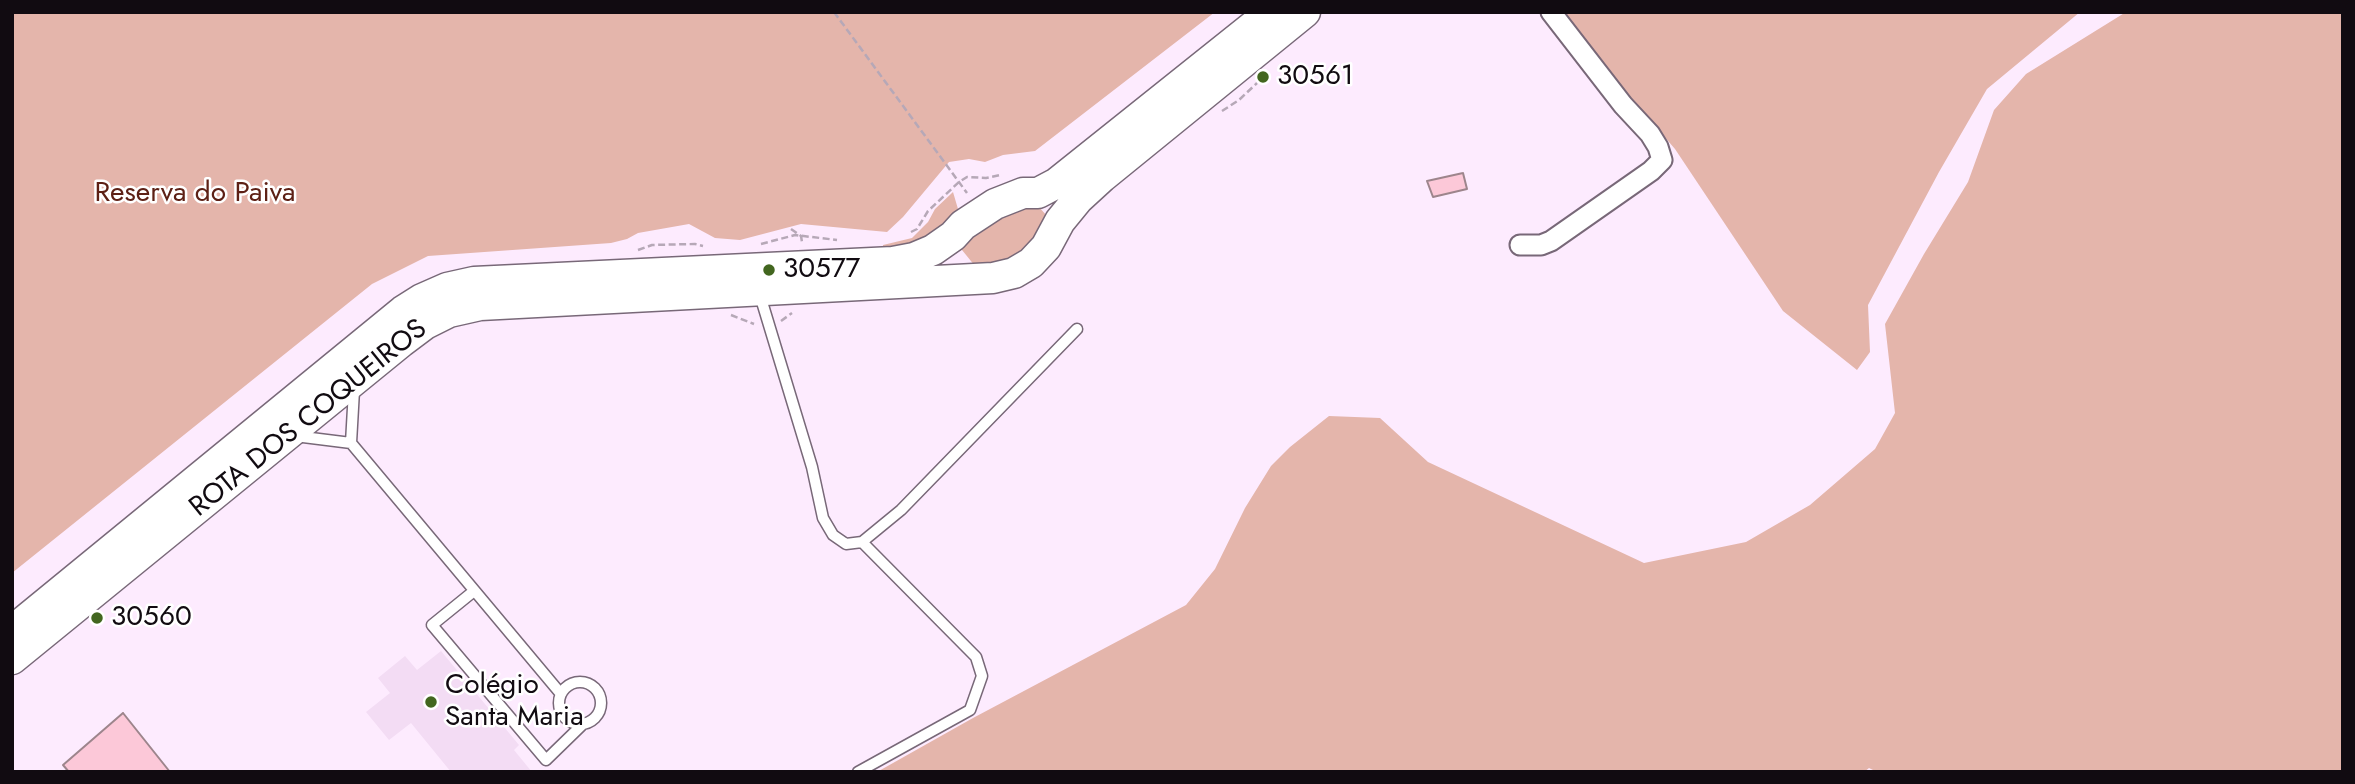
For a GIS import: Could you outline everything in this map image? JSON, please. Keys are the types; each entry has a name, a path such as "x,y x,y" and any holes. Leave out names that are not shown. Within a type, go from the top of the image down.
{"main road":[{"name":"ROTA DOS COQUEIROS","path":"12,631 403,311 447,288 474,282 893,262 914,258 933,250 963,225 995,204 1023,194 1038,193 1076,169 1271,12"},
{"name":"ROTA DOS COQUEIROS","path":"12,659 425,324 449,312 480,305 759,292 979,278 1014,273 1031,263 1046,247 1060,221 1078,199 1102,177 1305,12"},
{"path":"1023,194 1047,207 1057,230"},
{"path":"953,236 958,258 979,278"}],"street":[{"path":"1520,245 1541,245 1551,241 1651,171 1662,160 1650,134 1623,105 1551,12"}],"lane":[{"path":"759,292 812,467 823,518 833,536 846,544 862,542 901,510 1077,329"},
{"path":"355,379 352,443 561,694"},
{"path":"288,435 352,443"},
{"path":"858,772 970,710 982,676 976,657 862,542"},
{"path":"474,591 432,625 546,760 583,724"},
{"path":"583,682 599,693 599,713 590,722 583,724 570,722 561,713 559,700 570,684 583,682"}],"path":[{"path":"834,12 982,213"},
{"path":"1214,113 1227,109 1262,79"},
{"path":"728,314 749,324 769,325 778,323 796,310"}],"shaded area":[{"name":"Colégio Santa Maria","path":"441,651 519,745 514,750 532,772 451,772 411,723 389,740 366,712 390,693 378,678 405,656 417,670"}],"green space":[{"name":"Reserva do Paiva","path":"12,12 1215,12 1035,151 1003,155 985,162 969,159 949,162 887,232 801,224 740,240 715,238 689,224 638,233 611,243 428,256 372,284 12,573"},
{"path":"1557,12 2080,12 1987,89 1868,305 1870,352 1857,370 1783,311 1675,149"},
{"path":"2126,12 2343,12 2343,772 1877,772 1869,768 1864,772 877,772 1186,605 1215,569 1245,508 1271,466 1329,416 1380,418 1428,462 1644,563 1746,542 1810,505 1875,449 1895,413 1885,324 1968,182 1994,110 2026,74"},
{"path":"953,192 958,209 948,226 927,239 902,248 883,250 883,245 912,238 928,222 935,209"},
{"path":"1038,206 1048,217 1025,258 975,266 962,250 961,239 994,211"}],"building":[{"path":"1463,173 1467,189 1433,197 1427,181"},
{"path":"123,713 170,772 69,772 63,765"}],"place":[{"name":"30561","path":"1263,77"},
{"name":"30577","path":"769,270"},
{"name":"30560","path":"97,618"},
{"name":"Colégio Santa Maria","path":"431,702"}]}
